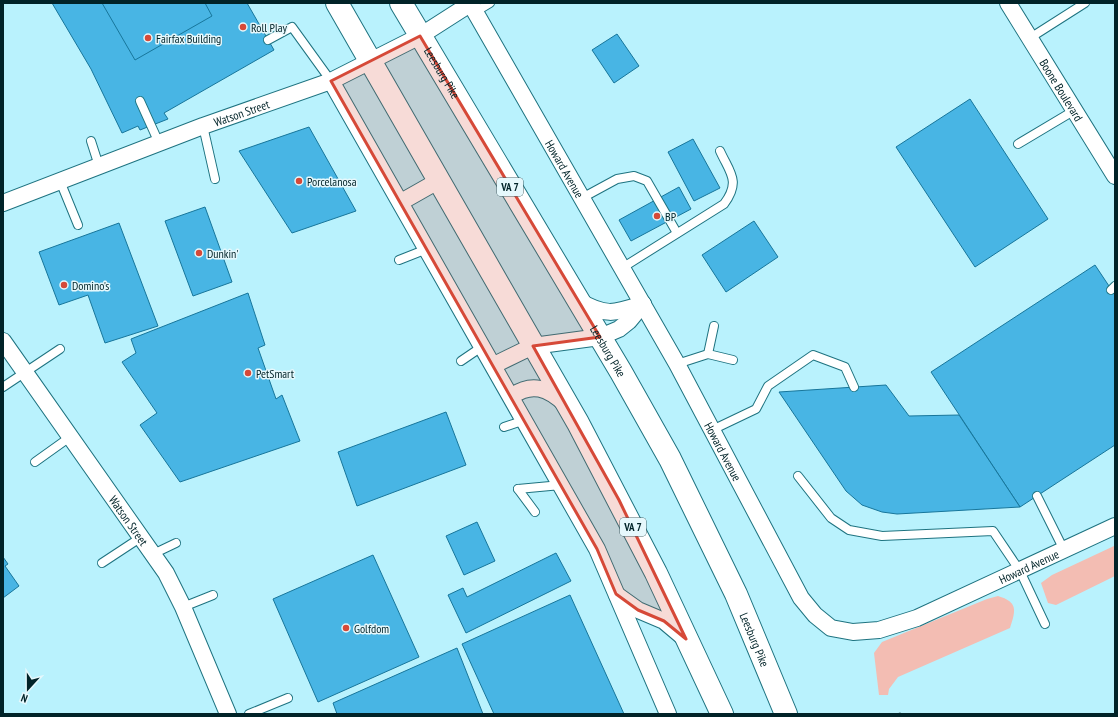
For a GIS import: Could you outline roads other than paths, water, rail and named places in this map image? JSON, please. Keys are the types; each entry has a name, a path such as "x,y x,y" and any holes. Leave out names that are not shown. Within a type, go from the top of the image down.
{"highway":[{"name":"VA 7","path":"336,3 570,408 649,560 722,714"},
{"name":"Leesburg Pike","path":"401,3 600,337 670,459 736,594 786,714"},
{"path":"768,668 798,714"}],"street":[{"name":"Boone Boulevard","path":"1008,3 1115,176"},
{"name":"Watson Street","path":"3,203 203,126 331,81 369,60 420,36 472,6"},
{"name":"Howard Avenue","path":"472,6 677,364 801,598 815,615 831,628 853,632 879,630 917,618 1115,526"},
{"path":"331,81 512,396 597,549 668,714"},
{"path":"400,202 438,181"},
{"path":"576,299 600,312 610,313 643,304"},
{"path":"494,365 533,346 600,337 619,329 629,321 643,304"},
{"name":"Watson Street","path":"3,341 166,573 183,607 228,714"},
{"path":"512,396 523,389 536,388 551,393 570,408"},
{"path":"616,594 638,610 664,621 686,639"}],"lane":[{"path":"472,6 490,3"},
{"path":"1030,38 1085,3"},
{"path":"268,40 292,26 331,81"},
{"path":"140,101 160,143"},
{"path":"1018,144 1075,110"},
{"path":"203,126 215,179"},
{"path":"91,141 99,166"},
{"path":"622,268 724,204 732,193 734,180 720,151"},
{"path":"582,198 617,179 634,176 647,181 677,233"},
{"path":"60,181 78,225"},
{"path":"399,260 427,249"},
{"path":"708,354 714,326"},
{"path":"461,361 483,346"},
{"path":"3,387 60,349"},
{"path":"677,364 708,354 733,360"},
{"path":"712,430 756,409 768,386 813,355 845,367 854,387"},
{"path":"504,426 525,420"},
{"path":"35,462 70,437"},
{"path":"798,476 831,518 849,530 882,536 993,532 1020,571 1045,624"},
{"path":"535,512 518,488 561,485"},
{"path":"1037,496 1064,550"},
{"path":"102,563 140,538"},
{"path":"152,554 176,543"},
{"path":"183,607 213,595"},
{"path":"249,714 288,698"}],"place":[{"name":"Roll Play","path":"243,27"},
{"name":"Fairfax Building","path":"148,38"},
{"name":"Porcelanosa","path":"299,181"},
{"name":"BP","path":"657,216"},
{"name":"Dunkin'","path":"199,253"},
{"name":"Domino's","path":"64,285"},
{"name":"PetSmart","path":"248,373"},
{"name":"Golfdom","path":"346,628"}]}
